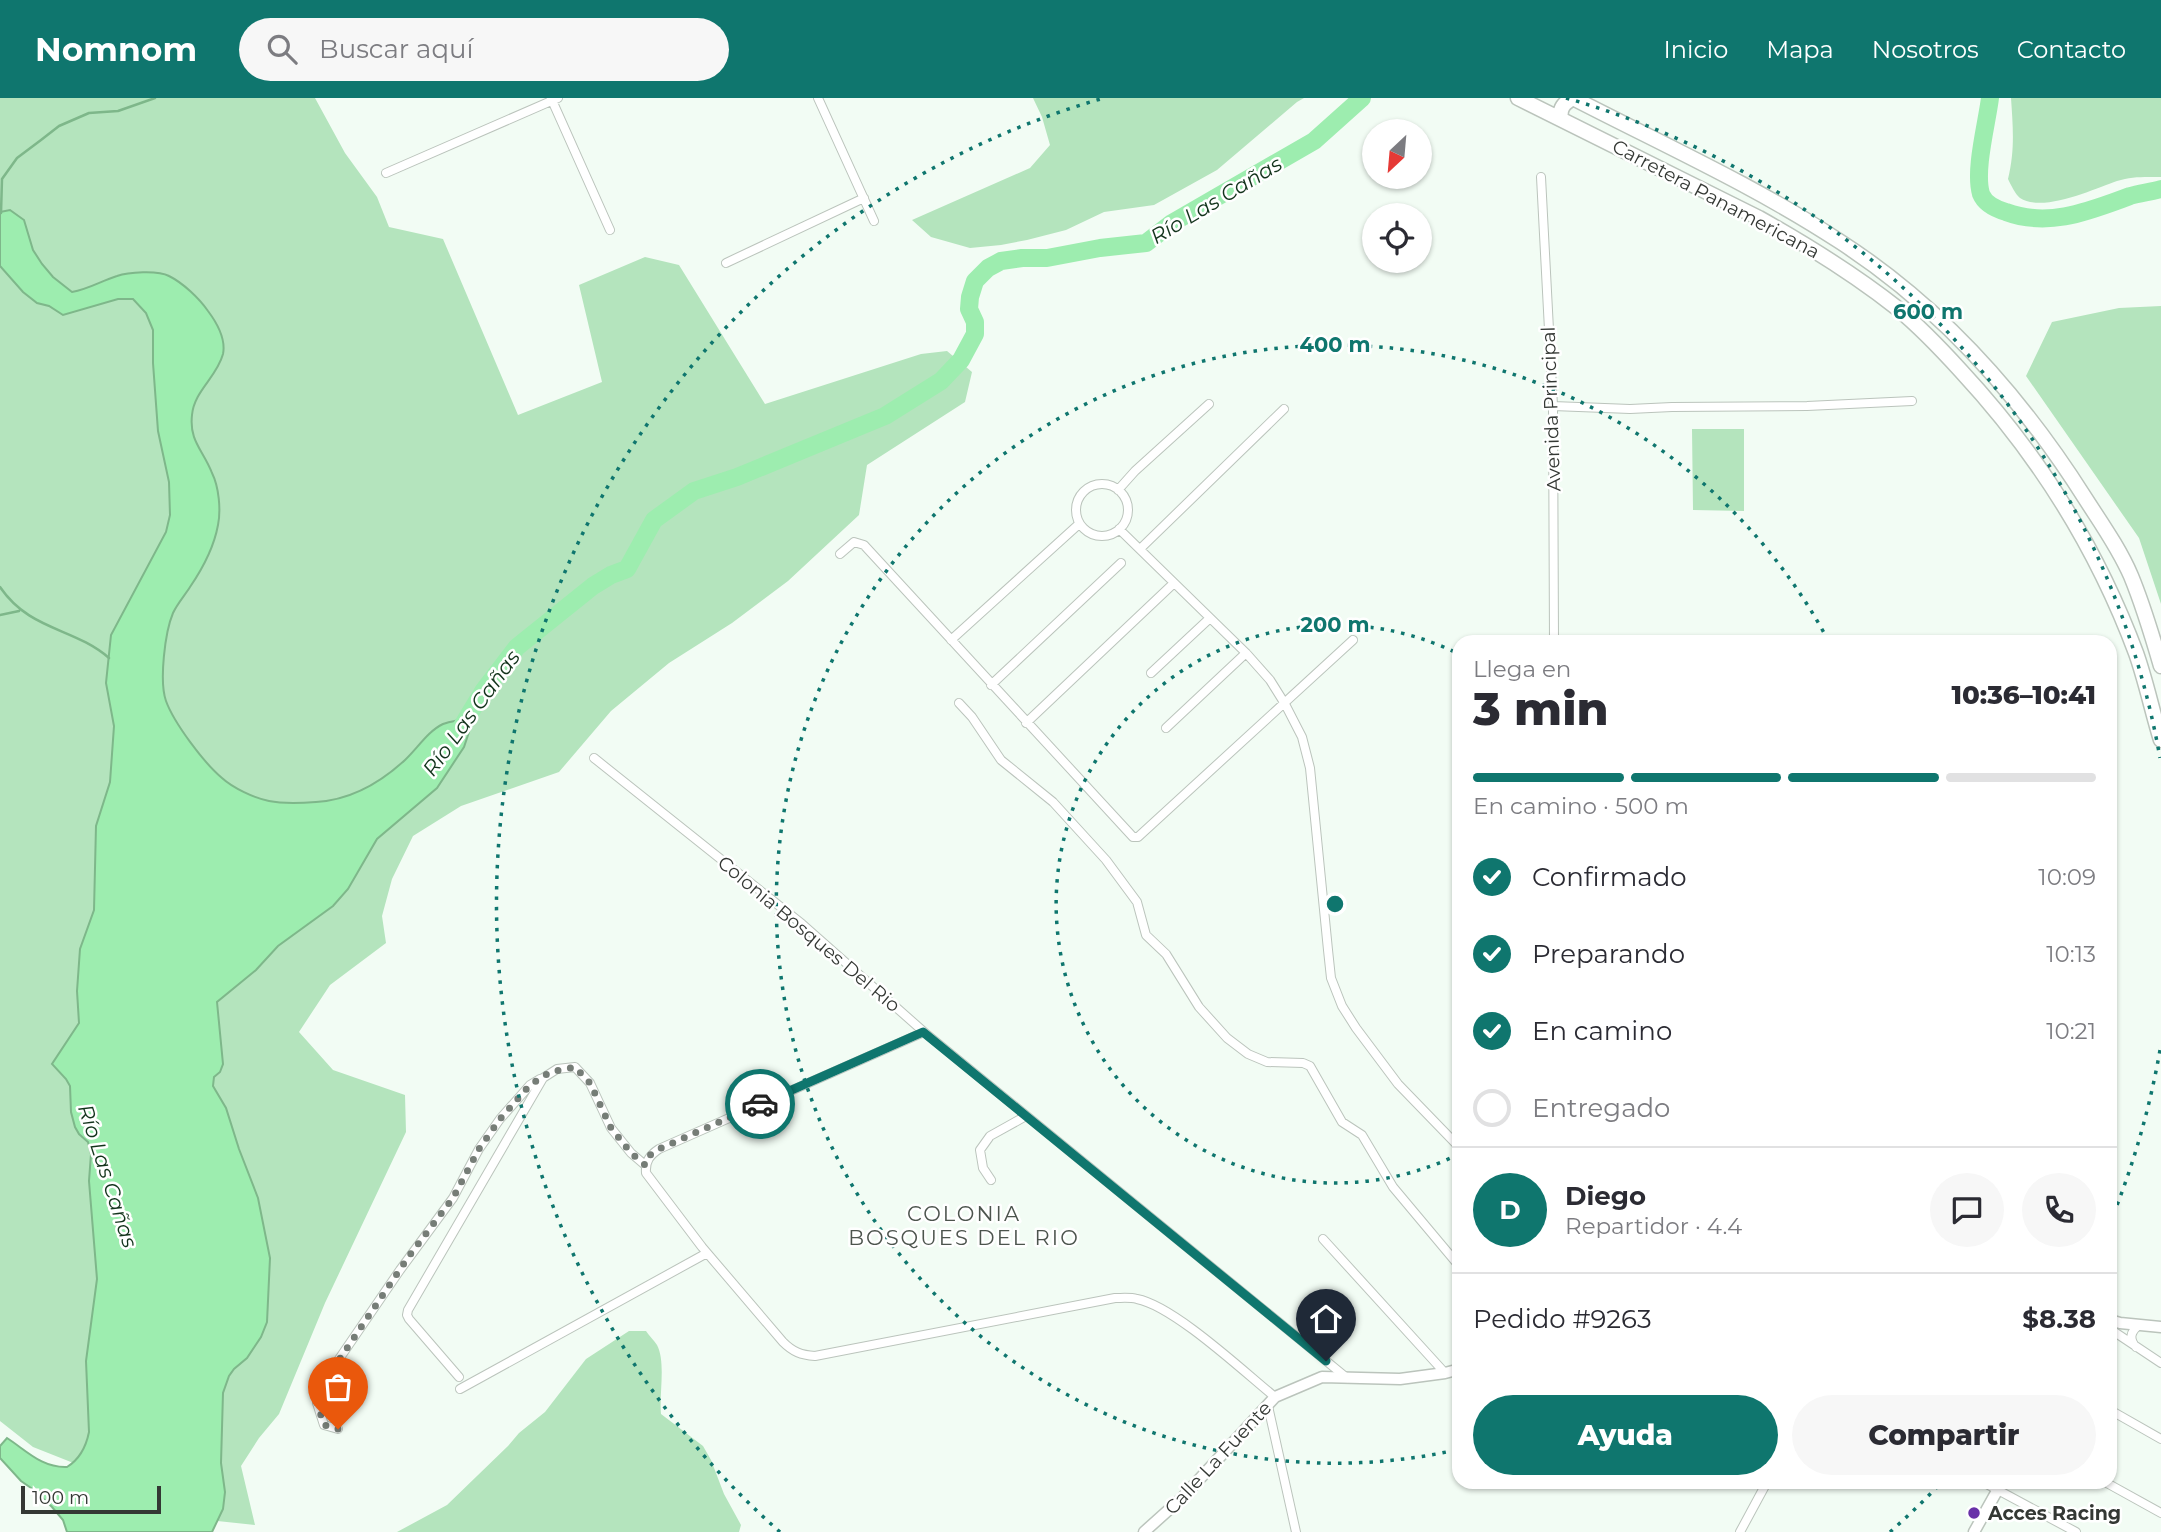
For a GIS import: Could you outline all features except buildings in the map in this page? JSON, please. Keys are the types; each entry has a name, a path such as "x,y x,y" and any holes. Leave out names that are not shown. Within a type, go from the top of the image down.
{"highway":[{"name":"Carretera Panamericana","path":"1518,98 1759,218 1827,258 1898,309 1951,361 2038,462 2074,521 2115,602 2137,656 2161,740"},
{"name":"Carretera Panamericana","path":"1573,98 1794,213 1896,282 1954,334 2028,415 2113,542 2130,574 2161,666"},
{"path":"1561,119 1564,103 1573,98"}],"street":[{"path":"818,98 874,221"},
{"path":"386,173 554,99 610,230"},
{"name":"Avenida Principal","path":"1541,177 1553,406 1554,635"},
{"path":"726,263 864,198"},
{"path":"1553,406 1630,409 1912,401"},
{"path":"1118,490 1135,471 1209,404"},
{"path":"1140,548 1284,409"},
{"path":"1101,484 1118,490 1127,505 1125,522 1113,534 1098,536 1084,530 1076,515 1076,506 1084,491 1101,484"},
{"path":"951,640 1079,524"},
{"path":"1119,529 1246,653 1270,680 1285,704 1302,737 1310,768 1331,978 1342,1006 1356,1028 1398,1084 1452,1140"},
{"path":"840,554 854,542 864,545 1133,837 1138,837 1353,640"},
{"path":"991,685 1121,564"},
{"path":"1026,723 1174,583"},
{"path":"1151,673 1210,618"},
{"path":"1166,727 1246,653"},
{"path":"959,703 972,717 1001,760 1053,802 1106,860 1137,902 1146,934 1166,954 1199,1007 1227,1038 1248,1054 1267,1062 1303,1063 1310,1066 1342,1122 1362,1135 1393,1187 1452,1258"},
{"name":"Colonia Bosques Del Rio","path":"594,758 802,924 923,1032 1347,1378"},
{"path":"923,1032 659,1149 650,1155 645,1165 646,1173 707,1253 783,1342 792,1351 802,1355 815,1356 1115,1298 1138,1299 1160,1308 1182,1322 1271,1401 1296,1532"},
{"path":"338,1429 324,1425 317,1403 337,1363 406,1261 453,1198 479,1149 500,1119 530,1085 557,1069 575,1067 590,1083 611,1128 631,1153 645,1165"},
{"path":"459,1377 409,1320 408,1310 542,1078"},
{"path":"991,1180 983,1168 980,1150 989,1136 1026,1115"},
{"path":"1322,1239 1445,1373"},
{"path":"460,1390 707,1253"},
{"path":"2117,1321 2161,1327"},
{"path":"2138,1349 2131,1338 2133,1330 2139,1325"},
{"path":"2117,1334 2161,1363"},
{"name":"Calle La Fuente","path":"1144,1532 1184,1497 1271,1401 1322,1377 1401,1379 1452,1371"},
{"path":"2117,1414 2161,1439"},
{"path":"1740,1532 1762,1489"},
{"path":"1974,1532 1997,1489"},
{"path":"2004,1489 2076,1532"},
{"path":"2117,1489 2161,1513"}],"shaded area":[{"path":"0,98 315,98 345,153 377,197 389,227 443,239 518,415 602,382 579,285 645,257 679,265 765,404 921,354 947,351 972,372 965,402 867,465 859,515 788,581 732,623 669,663 611,711 559,772 461,806 413,836 392,879 382,916 386,943 330,985 299,1032 333,1070 405,1095 406,1132 325,1303 279,1414 241,1466 255,1525 161,1515 81,1466 33,1447 0,1421"},
{"path":"1033,98 1304,98 1217,170 1154,205 1104,212 1066,230 1001,245 970,248 931,237 912,220 1030,168 1050,145"},
{"path":"2011,98 2161,98 2161,177 2123,179 2082,194 2042,203 2020,198 2008,179 2013,149"},
{"path":"2161,306 2161,604 2139,538 2026,376 2052,322 2119,308"},
{"path":"1692,429 1744,429 1744,511 1693,510"},
{"path":"629,1331 646,1331 657,1345 662,1369 661,1414 703,1446 741,1525 739,1532 397,1532 447,1505 519,1433 545,1412 586,1359"}],"water":[{"path":"10,210 24,220 33,250 42,264 72,292 122,275 143,272 164,274 195,296 220,331 223,354 197,399 192,415 195,439 216,485 218,525 204,565 173,613 165,644 163,669 164,692 170,710 182,731 207,763 232,785 263,800 293,803 329,801 353,794 385,776 405,760 432,731 443,724 459,720 469,732 464,747 437,788 377,839 348,889 333,906 278,946 256,970 217,1002 223,1064 214,1077 213,1086 226,1108 258,1198 270,1258 267,1322 247,1358 229,1376 223,1393 221,1463 225,1492 223,1509 212,1532 67,1532 63,1520 52,1507 21,1481 0,1458 0,1446 7,1438 42,1462 67,1467 82,1452 89,1432 86,1361 97,1279 89,1181 91,1154 88,1142 75,1127 71,1112 70,1086 52,1064 79,1023 77,991 80,949 94,910 96,826 110,782 114,726 106,683 111,635 166,532 170,515 169,482 158,431 153,330 146,313 133,299 118,299 63,315 49,306 37,303 23,292 0,266 0,212"}],"waterway":[{"path":"1,213 2,179 17,158 59,126 89,113 118,111 155,98"},
{"name":"Río Las Cañas","path":"450,746 484,690 517,647 593,586 627,569 654,520 694,491 737,477 885,416 941,381 961,360 975,334 975,322 969,309 970,297 975,281 988,268 1001,261 1047,258 1146,243 1172,223 1314,141 1362,98"},
{"name":"Río Las Cañas","path":"1990,98 1979,184 1983,198 1995,208 2022,217 2053,218 2084,212 2130,196 2161,189"},
{"path":"0,587 12,601 38,621 81,640 109,658"},
{"path":"0,615 19,611"}],"way so far":[{"path":"338,1429 324,1425 318,1411 317,1403 323,1388 356,1333 453,1198 479,1149 500,1119 530,1085 557,1069 575,1067 590,1083 611,1128 631,1153 645,1165 650,1155 659,1149 760,1104"}],"place":[{"name":"Acces Racing","path":"1974,1513"}],"district":[{"name":"COLONIA BOSQUES DEL RIO","path":"964,1225"}],"route":[{"path":"760,1104 923,1032 1326,1361"}]}
